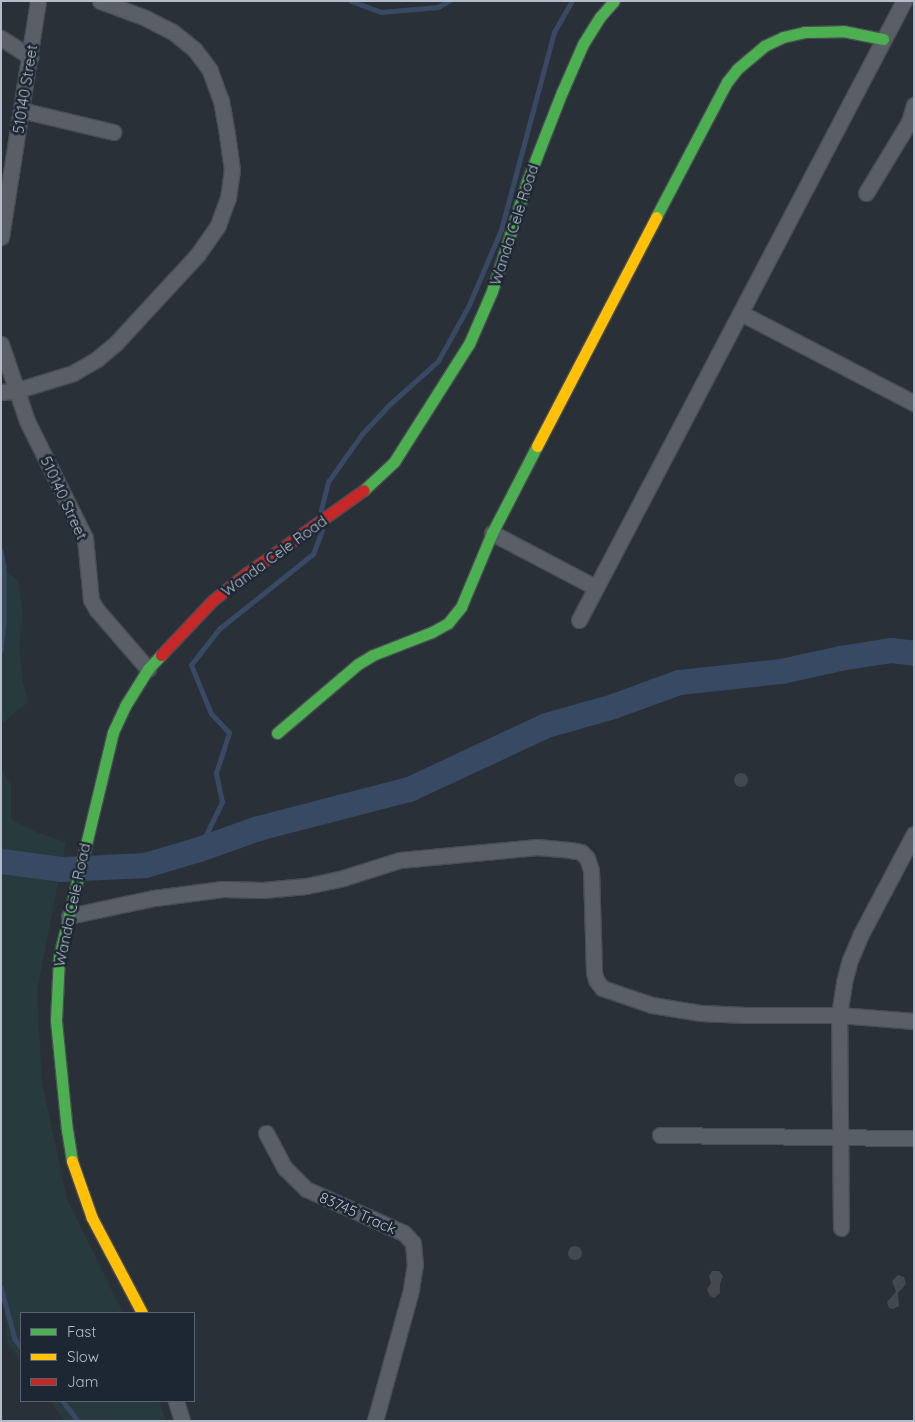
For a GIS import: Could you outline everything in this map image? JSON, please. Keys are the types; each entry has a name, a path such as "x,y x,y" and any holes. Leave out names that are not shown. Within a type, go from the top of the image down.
{"street":[{"name":"510140 Street","path":"1,237 38,1"},
{"path":"8,392 73,373 97,359 116,343 198,254 218,225 228,198 232,170 228,134 221,101 210,70 194,49 173,32 146,18 100,1"},
{"name":"Wanda Cele Road","path":"141,1312 92,1218 73,1165 56,1012 59,957 112,732 148,668 212,601 247,573 368,487 394,462 470,344 492,291 528,179 562,92 583,44 600,17 614,1"},
{"path":"579,620 904,1"},
{"path":"277,733 358,664 373,655 432,632 448,623 461,606 492,533 692,146 727,82 737,69 764,46 783,37 804,32 851,31 884,39"},
{"path":"1,38 30,57"},
{"path":"866,193 909,122 914,105"},
{"path":"22,110 113,132"},
{"path":"741,314 914,403"},
{"name":"510140 Street","path":"1,344 8,392 27,421 85,538 91,600 97,610 148,668"},
{"path":"492,533 596,586"},
{"path":"841,1228 839,1015 850,960 914,834"},
{"path":"69,916 154,898 222,889 263,890 306,886 343,878 400,860 537,847 570,850 581,852 587,858 591,870 594,972 596,980 602,988 652,1005 701,1012 746,1015 839,1015 914,1021"},
{"name":"83745 Track","path":"266,1132 285,1168 306,1189 404,1234 413,1243 415,1264 411,1290 375,1421"},
{"path":"660,1135 914,1138"},
{"path":"176,1402 182,1421"}],"green space":[{"path":"1,566 18,581 23,614 19,644 23,683 28,702 1,724"},
{"path":"1,769 11,785 11,819 38,833 66,842 37,991 42,1082 67,1199 123,1312 20,1312 20,1361 8,1344 1,1289"},
{"path":"51,1402 159,1402 166,1421 65,1421"}],"building":[{"path":"741,773 746,775 748,780 746,785 741,787 736,785 734,780 736,775"},
{"path":"575,1246 580,1248 582,1253 580,1258 575,1260 570,1258 568,1253 570,1248"},
{"path":"712,1271 719,1271 723,1276 720,1284 720,1293 714,1298 710,1296 707,1290 711,1283 709,1276"},
{"path":"898,1275 904,1277 906,1284 898,1293 899,1306 893,1309 889,1308 887,1302 896,1292 892,1281"}],"waterway":[{"path":"351,1 381,12 438,7 449,1"},
{"path":"321,510 328,482 362,434 389,405 438,361 469,305 501,230 554,32 572,1"},
{"path":"199,849 222,802 216,773 229,733 211,714 191,665 219,629 313,554 322,531"},
{"path":"1,551 4,567 4,622 1,651"},
{"path":"1,861 62,869 145,865 199,849 258,828 409,789 546,725 613,706 679,682 781,671 840,658 891,650 914,653"},
{"path":"1,1287 15,1339 20,1346"},
{"path":"64,1402 78,1421"}],"traffic: fast":[{"path":"364,490 394,462 469,344 492,291 528,179 562,92 583,44 600,17 614,1"},
{"path":"656,217 727,82 737,69 764,46 783,37 804,32 843,31 883,39"},
{"path":"277,733 358,664 373,655 432,632 448,623 461,607 492,533 537,446"},
{"path":"72,1161 67,1131 56,1020 59,957 113,732 125,706 148,669 161,655"}],"traffic: slow":[{"path":"537,446 656,217"},
{"path":"72,1161 92,1218 141,1312"}],"traffic: jam":[{"path":"161,655 212,601 247,573 364,490"}]}
